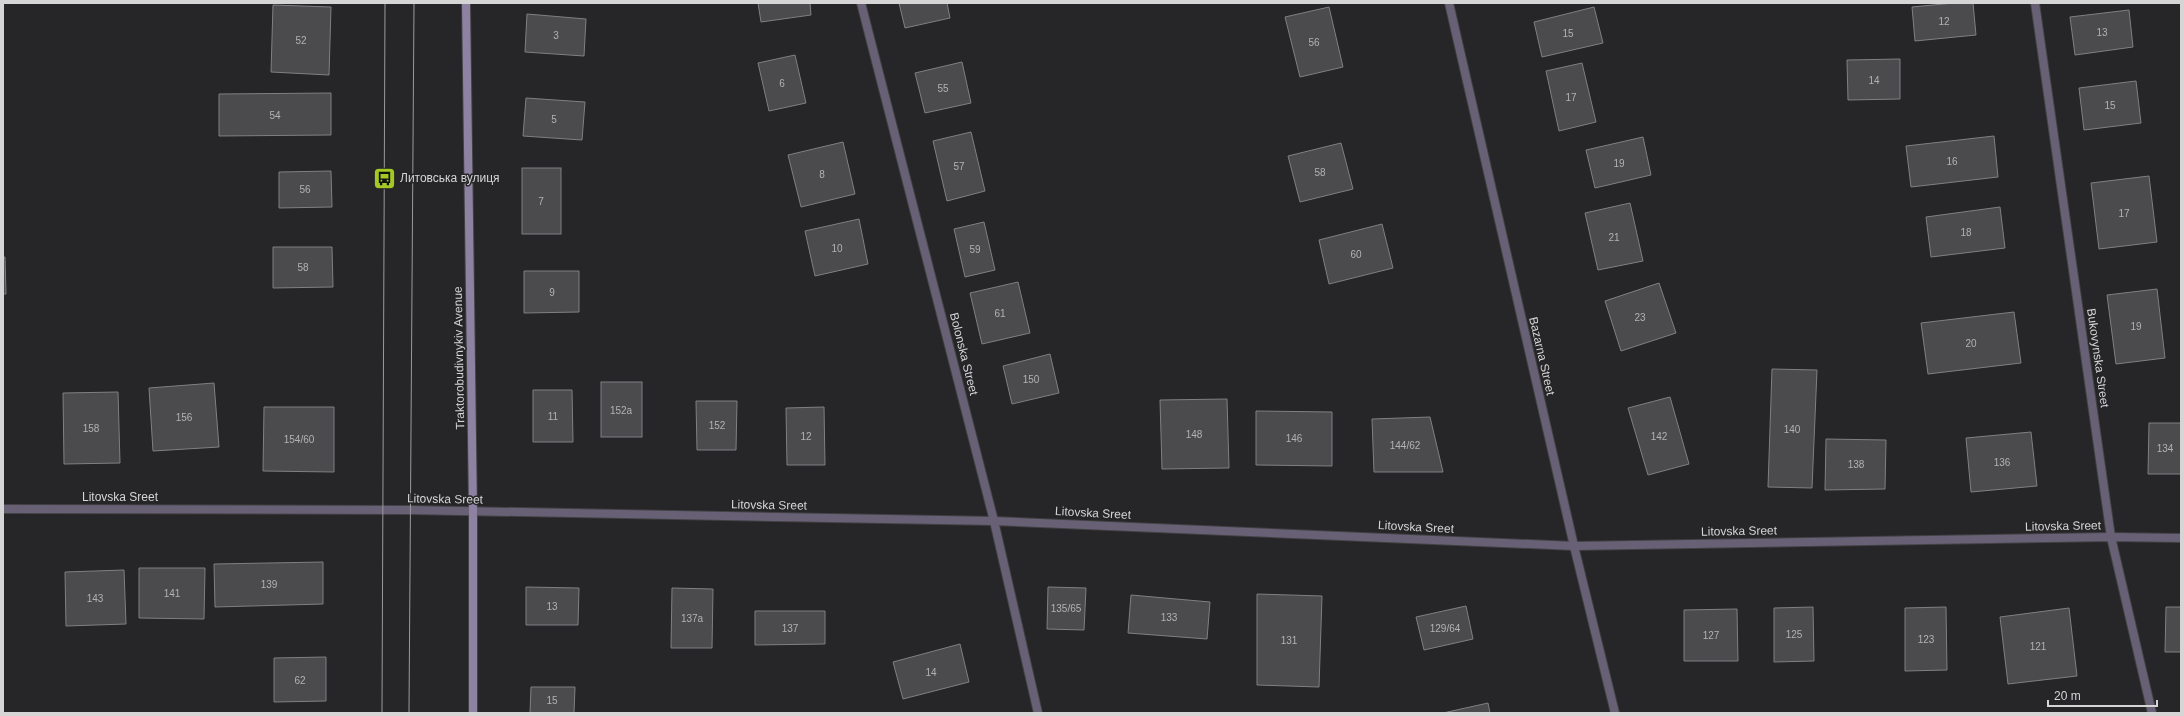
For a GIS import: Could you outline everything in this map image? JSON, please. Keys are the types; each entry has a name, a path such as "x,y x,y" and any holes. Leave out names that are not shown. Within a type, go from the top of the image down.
{"main road":[{"name":"Traktorobudivnykiv Avenue","path":"466,3 473,511 473,713"}],"street":[{"name":"Bolonska Street","path":"861,3 994,520 1038,713"},
{"name":"Bazarna Street","path":"1449,3 1574,546 1615,713"},
{"name":"Bukovynska Street","path":"2035,3 2111,537 2152,713"},
{"name":"Litovska Sreet","path":"3,509 473,511 994,520 1574,546 2111,537 2181,538"}],"building":[{"path":"758,3 810,3 811,15 761,22"},
{"path":"899,3 947,3 950,18 905,28"},
{"path":"1954,3 1973,3 1976,35 1915,41 1912,7"},
{"path":"273,5 331,7 329,75 271,72"},
{"path":"1329,7 1343,67 1300,77 1285,17"},
{"path":"1594,7 1603,43 1542,57 1534,22"},
{"path":"2129,10 2133,47 2075,55 2070,17"},
{"path":"527,14 586,19 584,56 525,52"},
{"path":"795,55 806,103 769,111 758,63"},
{"path":"1900,59 1900,99 1848,100 1847,60"},
{"path":"962,62 971,103 925,113 915,73"},
{"path":"1582,63 1596,122 1559,131 1546,71"},
{"path":"2136,81 2141,123 2084,130 2079,88"},
{"path":"331,93 331,135 219,136 219,94"},
{"path":"526,98 585,102 582,140 523,136"},
{"path":"971,132 985,191 947,201 933,141"},
{"path":"1994,136 1998,177 1911,187 1906,146"},
{"path":"1643,137 1651,175 1595,188 1586,150"},
{"path":"843,142 855,194 801,207 788,155"},
{"path":"1341,143 1353,189 1300,202 1288,156"},
{"path":"522,168 561,168 561,234 522,234"},
{"path":"331,171 332,207 279,208 279,172"},
{"path":"2149,176 2157,242 2099,249 2091,183"},
{"path":"1630,203 1643,261 1598,270 1585,213"},
{"path":"2000,207 2005,248 1931,257 1926,217"},
{"path":"859,219 868,264 815,276 805,231"},
{"path":"984,222 995,270 965,277 954,229"},
{"path":"1382,224 1393,268 1329,284 1319,240"},
{"path":"273,247 332,247 333,287 273,288"},
{"path":"3,257 5,257 6,294 3,294"},
{"path":"524,271 579,271 579,312 524,313"},
{"path":"1018,282 1030,333 982,344 970,293"},
{"path":"1659,283 1676,333 1621,351 1605,301"},
{"path":"2157,289 2165,358 2116,364 2107,295"},
{"path":"2014,312 2021,363 1928,374 1921,323"},
{"path":"1050,354 1059,393 1012,404 1003,366"},
{"path":"1772,369 1817,370 1812,488 1768,487"},
{"path":"601,382 642,382 642,437 601,437"},
{"path":"214,383 219,447 153,451 149,388"},
{"path":"533,390 572,390 573,442 533,442"},
{"path":"118,392 120,463 64,464 63,393"},
{"path":"1670,397 1689,464 1648,475 1628,408"},
{"path":"1227,399 1229,468 1162,469 1160,400"},
{"path":"696,401 737,401 736,450 697,450"},
{"path":"264,407 334,407 334,472 263,471"},
{"path":"824,407 825,465 787,465 786,408"},
{"path":"1256,411 1332,412 1332,466 1256,465"},
{"path":"1430,417 1443,472 1374,472 1372,419"},
{"path":"2149,423 2181,423 2181,474 2148,474"},
{"path":"2031,432 2037,486 1971,492 1966,438"},
{"path":"1826,439 1886,440 1885,489 1825,490"},
{"path":"323,562 323,604 215,607 214,564"},
{"path":"139,568 205,568 204,619 139,618"},
{"path":"124,570 126,624 66,626 65,572"},
{"path":"526,587 579,588 578,625 526,625"},
{"path":"1048,587 1086,588 1084,630 1047,629"},
{"path":"672,588 713,589 712,648 671,648"},
{"path":"1257,594 1322,596 1319,687 1257,685"},
{"path":"1131,595 1210,602 1207,639 1128,633"},
{"path":"1466,606 1473,639 1424,650 1416,617"},
{"path":"1813,607 1814,661 1774,662 1774,608"},
{"path":"1946,607 1947,670 1905,671 1905,608"},
{"path":"2166,607 2181,607 2181,652 2165,652"},
{"path":"2069,608 2077,676 2008,684 2000,617"},
{"path":"1737,609 1738,661 1684,661 1684,610"},
{"path":"755,611 825,611 825,644 755,645"},
{"path":"960,644 969,682 903,699 893,662"},
{"path":"326,657 326,701 274,702 274,658"},
{"path":"531,687 575,687 574,713 530,713"},
{"path":"1488,703 1490,713 1443,713"}],"tram line":[{"path":"382,713 385,3"},
{"path":"409,713 414,3"}],"place":[{"name":"Литовська вулиця","path":"384,178"}]}
